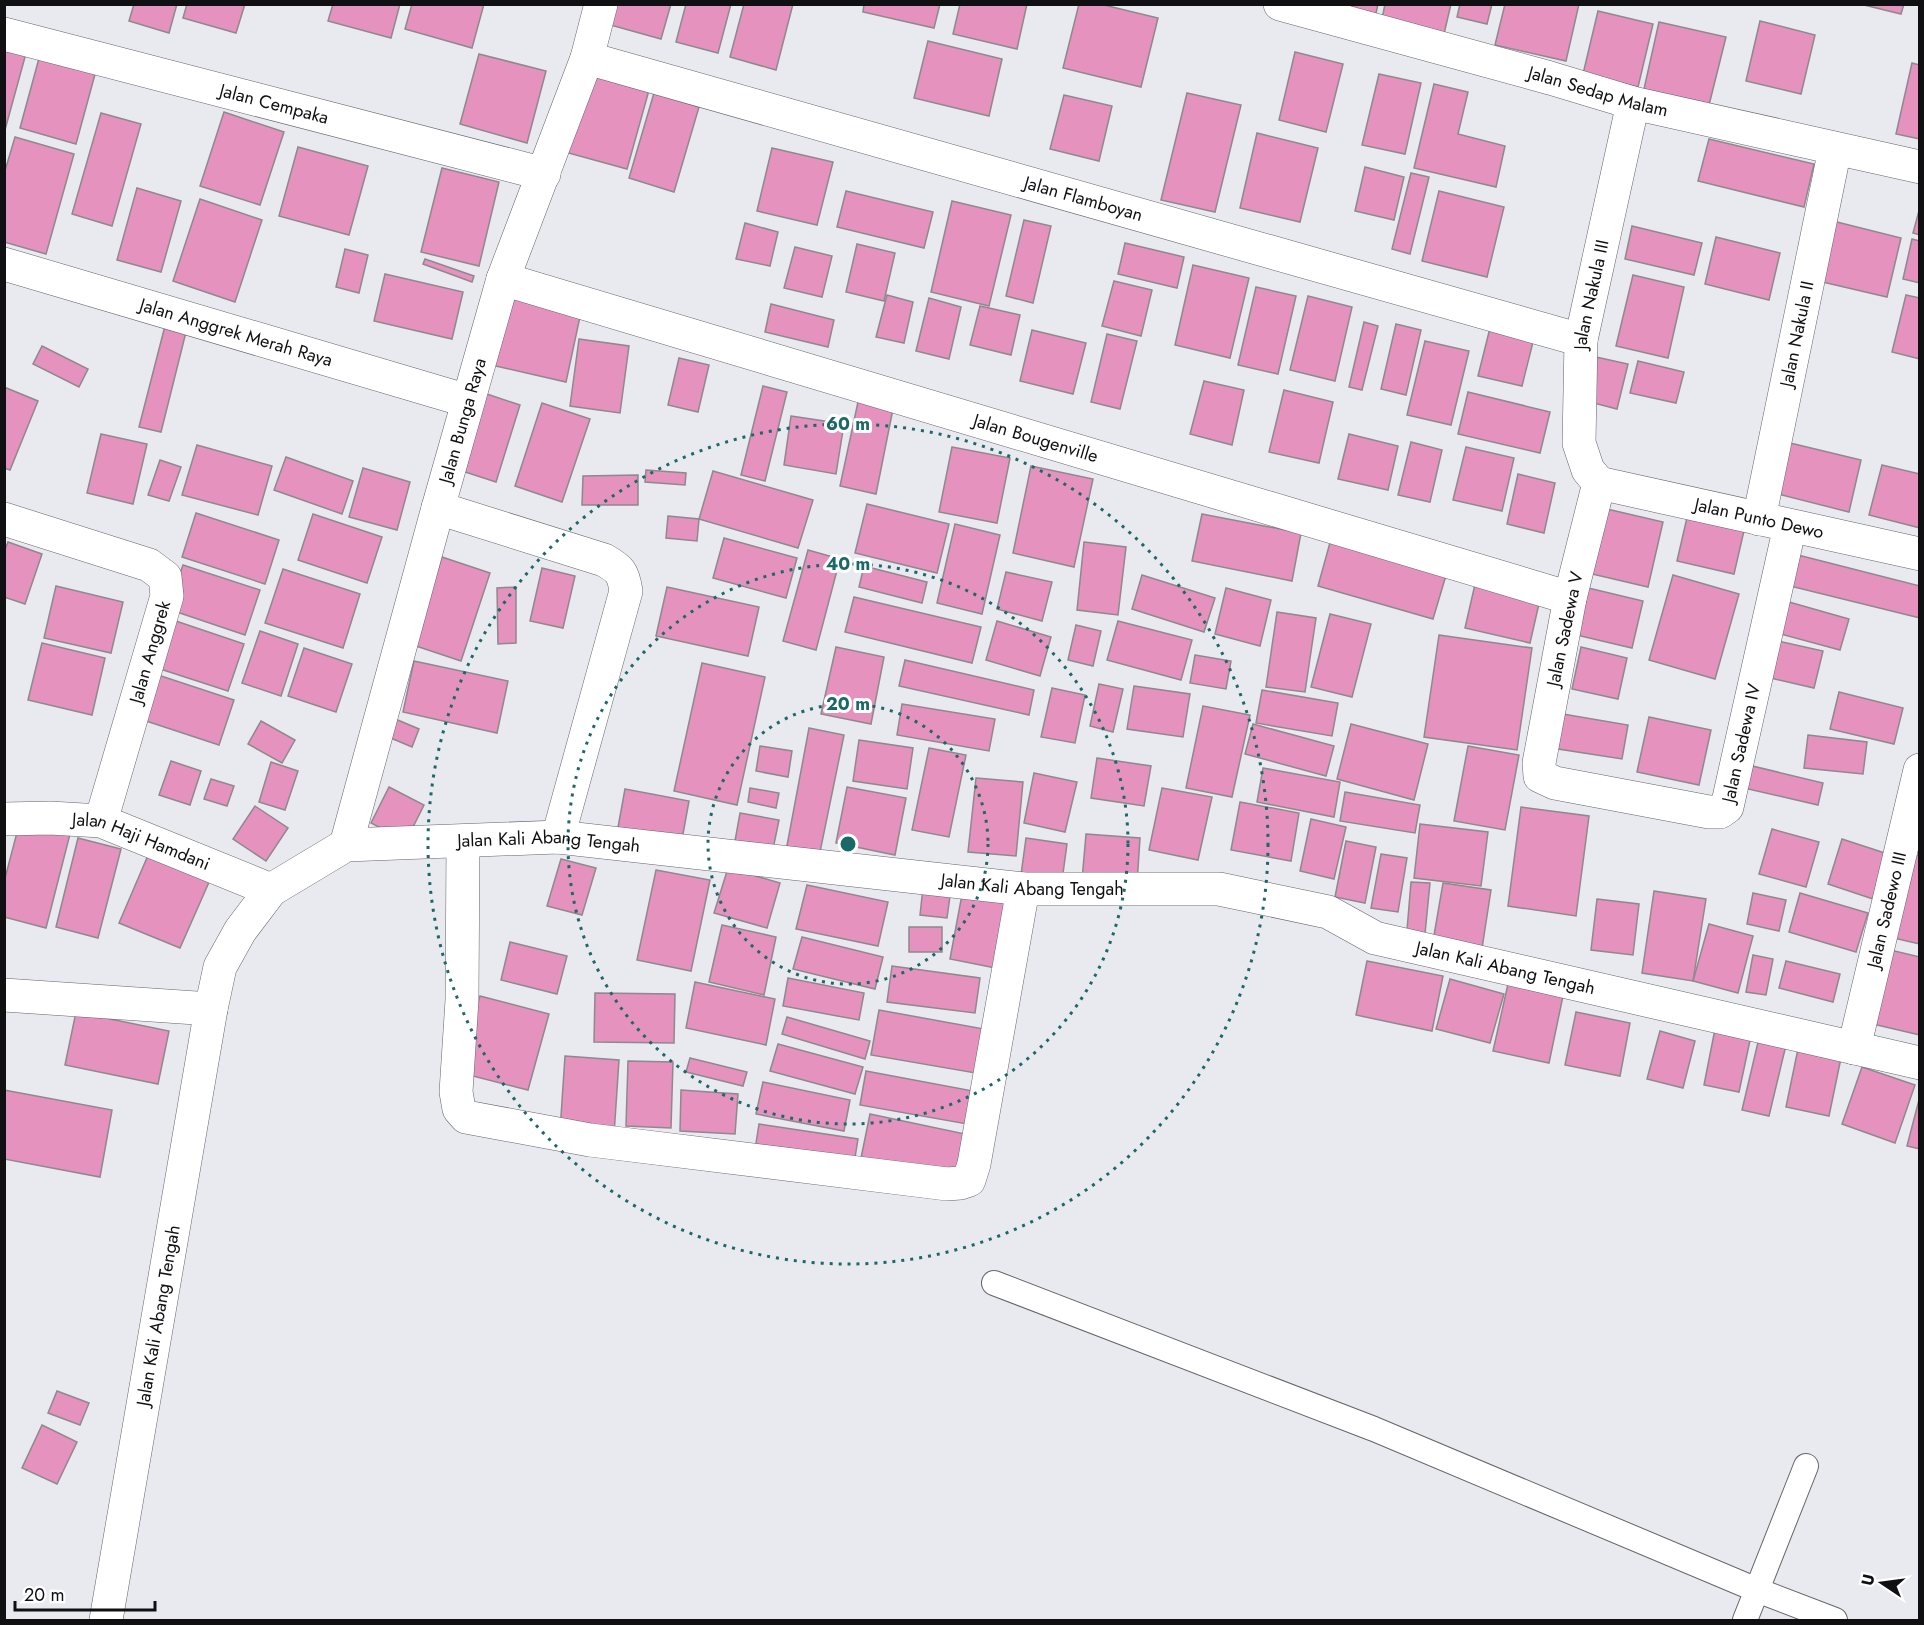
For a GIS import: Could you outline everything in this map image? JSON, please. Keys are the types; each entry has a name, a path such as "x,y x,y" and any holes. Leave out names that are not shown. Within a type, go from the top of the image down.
{"street":[{"name":"Jalan Bunga Raya","path":"346,845 503,279 587,58 601,4"},
{"name":"Jalan Sedap Malam","path":"1280,4 1633,103 1920,167"},
{"name":"Jalan Cempaka","path":"4,34 544,174"},
{"name":"Jalan Flamboyan","path":"587,58 1581,340"},
{"name":"Jalan Nakula III","path":"1599,483 1588,470 1579,443 1581,340 1633,103"},
{"name":"Jalan Nakula II","path":"1775,522 1835,148"},
{"name":"Jalan Anggrek Merah Raya","path":"4,264 468,400"},
{"name":"Jalan Bougenville","path":"503,279 1570,598"},
{"name":"Jalan Punto Dewo","path":"1599,483 1920,554"},
{"name":"Jalan Sadewa V","path":"1540,776 1539,763 1570,598 1599,483"},
{"path":"438,508 604,560 617,567 623,576 626,591 558,837"},
{"name":"Jalan Anggrek","path":"4,519 149,565 165,577 167,596 101,821"},
{"name":"Jalan Sadewa IV","path":"1540,776 1555,783 1709,812 1720,812 1727,807 1775,522"},
{"name":"Jalan Sadewo III","path":"1854,1047 1920,770"},
{"name":"Jalan Haji Hamdani","path":"4,819 50,818 101,821 271,890"},
{"name":"Jalan Kali Abang Tengah","path":"106,1620 220,967 240,931 271,890 346,845 558,837 1023,889 1219,889 1328,912 1375,938 1920,1063"},
{"path":"463,841 462,1000 456,1092 459,1109 466,1117 590,1140 946,1184 960,1184 969,1180 974,1164 1023,889"},
{"path":"4,995 211,1009"}],"lane":[{"path":"994,1283 1374,1429 1757,1590 1835,1620"},
{"path":"1745,1620 1806,1466"}],"building":[{"path":"134,4 177,4 169,33 129,21"},
{"path":"187,4 245,4 236,33 183,18"},
{"path":"333,4 400,4 391,38 328,21"},
{"path":"412,4 484,4 472,48 405,29"},
{"path":"612,4 671,4 661,39 607,24"},
{"path":"686,4 731,4 718,53 676,42"},
{"path":"744,4 793,4 776,70 730,57"},
{"path":"864,4 940,4 934,28 863,12"},
{"path":"960,4 1027,4 1017,49 953,34"},
{"path":"1079,4 1100,4 1158,18 1141,87 1063,68"},
{"path":"1322,4 1378,4 1375,18"},
{"path":"1385,4 1451,4 1444,34 1382,19"},
{"path":"1460,4 1492,4 1487,24 1457,17"},
{"path":"1505,4 1579,4 1566,61 1495,45"},
{"path":"1860,4 1904,4 1901,14"},
{"path":"1598,11 1653,24 1638,87 1583,74"},
{"path":"1760,21 1815,35 1801,94 1746,81"},
{"path":"1659,22 1726,37 1709,105 1644,89"},
{"path":"4,39 28,46 5,130 4,130"},
{"path":"928,41 1002,59 989,116 914,98"},
{"path":"41,51 97,67 76,144 20,128"},
{"path":"1295,52 1343,64 1326,132 1279,120"},
{"path":"479,54 546,71 527,143 460,124"},
{"path":"1912,63 1920,65 1920,139 1896,134"},
{"path":"591,65 651,83 627,169 565,152"},
{"path":"1379,74 1421,83 1405,154 1362,145"},
{"path":"1434,84 1468,92 1458,134 1505,146 1496,187 1414,168"},
{"path":"654,93 699,107 674,192 629,178"},
{"path":"1187,93 1241,105 1215,212 1161,200"},
{"path":"1064,95 1112,106 1099,161 1050,149"},
{"path":"224,112 284,132 260,205 200,186"},
{"path":"101,113 141,124 112,226 72,214"},
{"path":"1257,133 1318,148 1300,222 1240,208"},
{"path":"15,137 74,154 46,254 4,242 4,174"},
{"path":"1709,139 1814,164 1804,207 1698,181"},
{"path":"298,147 368,166 349,235 279,216"},
{"path":"772,148 833,162 817,225 757,211"},
{"path":"1365,167 1404,177 1394,220 1355,211"},
{"path":"442,168 499,182 479,266 421,252"},
{"path":"1411,173 1429,177 1410,254 1392,249"},
{"path":"137,188 181,201 161,272 117,260"},
{"path":"846,191 933,212 924,248 837,227"},
{"path":"1439,191 1504,207 1487,277 1422,261"},
{"path":"200,199 262,220 235,302 173,281"},
{"path":"952,201 1011,215 989,306 931,292"},
{"path":"1920,207 1920,235 1913,233"},
{"path":"1024,220 1051,226 1033,303 1006,296"},
{"path":"1833,221 1901,238 1887,297 1818,281"},
{"path":"745,223 778,232 770,266 736,259"},
{"path":"1632,226 1702,243 1694,275 1625,259"},
{"path":"1716,237 1780,253 1769,300 1705,284"},
{"path":"1912,239 1920,241 1920,283 1903,279"},
{"path":"1125,243 1184,257 1177,288 1118,274"},
{"path":"857,244 895,253 884,301 846,292"},
{"path":"795,247 832,256 822,297 784,288"},
{"path":"345,249 368,255 359,293 336,287"},
{"path":"425,259 474,276 472,282 423,264"},
{"path":"1193,265 1249,278 1230,358 1175,345"},
{"path":"385,274 463,292 452,339 374,321"},
{"path":"1633,275 1684,287 1668,358 1616,346"},
{"path":"1114,281 1152,290 1141,336 1102,326"},
{"path":"1256,287 1296,296 1278,374 1238,365"},
{"path":"506,295 581,312 566,382 491,365"},
{"path":"887,295 913,302 904,343 876,337"},
{"path":"1906,295 1920,298 1920,359 1892,352"},
{"path":"1308,296 1352,307 1335,381 1290,370"},
{"path":"929,298 961,307 949,359 916,351"},
{"path":"771,304 834,320 828,347 765,332"},
{"path":"980,306 1020,315 1011,355 970,345"},
{"path":"167,318 188,324 161,432 139,427"},
{"path":"1364,322 1378,326 1362,390 1349,387"},
{"path":"1396,324 1421,330 1406,395 1381,389"},
{"path":"1490,328 1534,338 1522,386 1478,376"},
{"path":"1032,330 1086,343 1073,394 1020,381"},
{"path":"1107,334 1137,341 1120,409 1091,402"},
{"path":"579,339 629,346 620,413 570,406"},
{"path":"1425,341 1469,351 1451,425 1407,415"},
{"path":"42,346 88,369 79,387 33,364"},
{"path":"1596,357 1628,364 1617,409 1586,401"},
{"path":"679,358 709,365 698,412 668,405"},
{"path":"1638,361 1684,372 1676,403 1630,393"},
{"path":"1204,381 1244,390 1232,445 1190,434"},
{"path":"763,386 787,392 765,481 741,475"},
{"path":"4,387 38,401 10,470 4,468"},
{"path":"1284,390 1333,402 1319,463 1269,452"},
{"path":"478,391 520,405 496,482 453,468"},
{"path":"1468,392 1550,412 1540,453 1458,434"},
{"path":"858,402 893,409 876,494 840,486"},
{"path":"542,403 590,419 562,502 515,486"},
{"path":"791,416 844,424 836,474 784,465"},
{"path":"101,434 147,444 133,504 87,493"},
{"path":"1349,434 1398,446 1388,490 1338,479"},
{"path":"1782,441 1861,460 1849,512 1770,492"},
{"path":"1411,442 1442,450 1430,502 1398,495"},
{"path":"197,445 272,466 258,515 182,495"},
{"path":"952,447 1010,458 997,523 939,512"},
{"path":"1466,447 1514,458 1502,511 1453,500"},
{"path":"286,457 353,481 342,514 274,490"},
{"path":"160,460 181,467 169,501 148,495"},
{"path":"1882,465 1920,474 1920,528 1869,515"},
{"path":"1031,466 1093,479 1074,567 1013,553"},
{"path":"363,468 410,482 397,530 349,517"},
{"path":"646,470 686,473 685,485 645,482"},
{"path":"713,471 813,500 798,548 699,519"},
{"path":"1518,474 1555,483 1544,533 1507,524"},
{"path":"638,475 638,505 582,505 583,476"},
{"path":"867,504 949,524 937,573 855,553"},
{"path":"1607,509 1663,522 1648,587 1592,574"},
{"path":"1689,509 1746,522 1734,574 1677,561"},
{"path":"196,513 279,540 265,584 182,557"},
{"path":"313,514 382,537 367,583 298,560"},
{"path":"1202,514 1301,533 1292,581 1192,561"},
{"path":"668,516 699,519 697,541 666,538"},
{"path":"955,524 1000,535 982,614 937,603"},
{"path":"724,538 797,558 786,598 713,578"},
{"path":"1331,539 1447,572 1433,619 1318,586"},
{"path":"8,542 42,554 25,604 4,597 4,552"},
{"path":"1084,542 1126,547 1118,615 1077,610"},
{"path":"808,550 840,559 816,650 783,641"},
{"path":"1798,555 1920,586 1920,618 1790,586"},
{"path":"442,557 490,573 461,661 413,645"},
{"path":"183,565 260,590 245,635 168,609"},
{"path":"864,566 927,582 922,603 859,587"},
{"path":"542,568 575,576 563,628 530,621"},
{"path":"283,569 360,594 343,648 265,623"},
{"path":"1006,572 1052,582 1042,621 997,609"},
{"path":"1142,575 1215,598 1204,632 1132,609"},
{"path":"1673,575 1739,594 1715,679 1649,660"},
{"path":"1476,580 1541,595 1530,643 1465,628"},
{"path":"56,586 123,602 111,653 44,638"},
{"path":"1580,586 1643,601 1632,648 1568,633"},
{"path":"516,587 516,643 498,644 497,588"},
{"path":"667,587 759,607 748,656 656,636"},
{"path":"1226,588 1271,600 1260,646 1215,634"},
{"path":"854,597 981,627 972,663 845,632"},
{"path":"1782,600 1849,619 1840,650 1773,632"},
{"path":"1277,612 1316,618 1305,692 1266,687"},
{"path":"1330,614 1371,624 1352,697 1311,687"},
{"path":"167,618 244,644 228,691 151,666"},
{"path":"997,621 1051,637 1040,676 986,660"},
{"path":"1118,621 1192,640 1181,680 1107,660"},
{"path":"1076,625 1101,631 1093,666 1068,660"},
{"path":"260,631 298,644 281,696 242,683"},
{"path":"1439,635 1532,648 1517,750 1424,737"},
{"path":"1765,638 1823,651 1814,688 1757,675"},
{"path":"42,643 105,658 92,715 28,700"},
{"path":"836,647 884,657 871,724 821,714"},
{"path":"1581,647 1627,658 1618,699 1572,689"},
{"path":"304,648 352,664 336,712 288,696"},
{"path":"1195,655 1231,661 1226,689 1190,683"},
{"path":"905,660 1034,690 1029,715 899,686"},
{"path":"414,661 508,681 497,733 403,712"},
{"path":"702,663 765,677 737,805 674,791"},
{"path":"149,672 234,700 219,745 134,717"},
{"path":"1099,684 1123,689 1113,732 1090,726"},
{"path":"1134,686 1190,694 1183,737 1127,729"},
{"path":"1052,688 1085,695 1075,743 1041,737"},
{"path":"1262,690 1338,703 1332,736 1256,723"},
{"path":"1839,692 1903,708 1894,744 1830,729"},
{"path":"902,704 995,719 989,751 897,735"},
{"path":"1203,706 1250,715 1232,797 1186,788"},
{"path":"1557,713 1628,725 1622,759 1552,748"},
{"path":"1649,717 1711,730 1699,785 1637,772"},
{"path":"393,718 419,729 412,747 386,736"},
{"path":"261,721 295,740 282,763 248,744"},
{"path":"1253,724 1334,746 1326,776 1245,754"},
{"path":"1351,724 1428,744 1414,800 1337,779"},
{"path":"809,728 844,735 819,857 786,851"},
{"path":"1808,735 1867,742 1863,774 1804,768"},
{"path":"859,740 913,748 907,789 853,781"},
{"path":"760,746 792,751 788,777 756,771"},
{"path":"1468,746 1519,755 1505,830 1454,821"},
{"path":"929,748 966,755 949,837 912,830"},
{"path":"1097,758 1151,766 1144,806 1091,798"},
{"path":"171,761 201,771 190,805 159,795"},
{"path":"271,762 298,771 285,810 259,802"},
{"path":"1740,763 1823,783 1818,805 1735,786"},
{"path":"1263,768 1340,782 1334,817 1257,802"},
{"path":"1034,773 1077,782 1065,832 1024,823"},
{"path":"976,778 1023,782 1016,856 968,852"},
{"path":"211,779 234,786 227,806 204,799"},
{"path":"389,787 424,805 406,841 371,823"},
{"path":"847,787 906,798 895,855 836,843"},
{"path":"750,788 779,793 776,808 748,802"},
{"path":"1162,788 1212,797 1198,860 1149,850"},
{"path":"625,789 689,801 681,845 617,833"},
{"path":"1345,792 1420,805 1415,833 1340,821"},
{"path":"1240,802 1299,813 1291,861 1231,850"},
{"path":"255,806 288,828 266,861 233,839"},
{"path":"1521,807 1589,816 1576,916 1508,906"},
{"path":"740,813 779,820 771,859 733,852"},
{"path":"1311,819 1346,827 1334,879 1300,871"},
{"path":"20,821 70,834 46,928 4,917 4,882"},
{"path":"1420,824 1488,832 1481,886 1414,878"},
{"path":"1772,829 1819,842 1806,887 1759,874"},
{"path":"1086,834 1140,838 1137,884 1082,880"},
{"path":"78,838 121,849 98,938 56,927"},
{"path":"1026,838 1067,844 1061,888 1020,882"},
{"path":"1842,839 1894,856 1879,901 1828,884"},
{"path":"1346,841 1376,847 1365,903 1335,897"},
{"path":"149,853 210,880 180,948 119,923"},
{"path":"1908,853 1920,856 1920,944 1889,937"},
{"path":"1381,854 1407,858 1398,912 1371,908"},
{"path":"561,859 596,868 582,915 547,906"},
{"path":"728,868 780,883 767,928 714,913"},
{"path":"656,870 710,880 691,971 637,960"},
{"path":"924,878 952,882 947,918 920,915"},
{"path":"1411,882 1430,883 1424,944 1406,942"},
{"path":"1443,883 1491,890 1481,955 1432,947"},
{"path":"807,885 888,902 878,946 796,929"},
{"path":"963,889 1019,899 1006,970 950,959"},
{"path":"1654,891 1706,899 1693,981 1642,973"},
{"path":"1753,893 1786,900 1779,931 1747,924"},
{"path":"1800,893 1868,913 1856,952 1789,932"},
{"path":"1597,899 1639,904 1633,955 1591,950"},
{"path":"1709,924 1753,936 1738,993 1693,981"},
{"path":"722,925 776,937 764,995 709,982"},
{"path":"909,927 942,927 942,952 909,952"},
{"path":"802,937 883,957 875,989 793,969"},
{"path":"510,942 567,956 557,994 501,980"},
{"path":"1882,948 1920,957 1920,1035 1864,1022"},
{"path":"1753,955 1773,959 1766,995 1746,992"},
{"path":"1367,961 1443,976 1432,1031 1356,1015"},
{"path":"1786,961 1840,974 1833,1002 1779,988"},
{"path":"892,966 980,978 975,1013 887,1002"},
{"path":"788,978 864,993 859,1020 783,1006"},
{"path":"1450,979 1504,994 1490,1043 1436,1029"},
{"path":"695,982 775,999 766,1045 686,1028"},
{"path":"1508,984 1563,996 1549,1063 1493,1051"},
{"path":"595,993 675,994 674,1043 594,1042"},
{"path":"480,996 549,1014 528,1090 461,1073"},
{"path":"879,1010 995,1031 987,1075 871,1055"},
{"path":"76,1012 169,1031 158,1084 65,1065"},
{"path":"1576,1012 1630,1023 1620,1076 1565,1065"},
{"path":"787,1017 870,1041 865,1059 782,1034"},
{"path":"1716,1024 1752,1031 1739,1092 1704,1085"},
{"path":"1660,1031 1695,1041 1683,1088 1647,1079"},
{"path":"1759,1038 1786,1045 1769,1116 1742,1110"},
{"path":"778,1044 863,1067 855,1094 770,1071"},
{"path":"1798,1049 1841,1058 1829,1116 1786,1107"},
{"path":"565,1056 619,1060 614,1135 560,1131"},
{"path":"690,1058 747,1072 743,1086 686,1072"},
{"path":"628,1061 673,1062 671,1128 626,1126"},
{"path":"1862,1067 1915,1085 1895,1143 1842,1124"},
{"path":"866,1071 973,1091 967,1124 860,1105"},
{"path":"763,1082 850,1100 844,1131 756,1114"},
{"path":"4,1090 112,1110 100,1177 4,1159"},
{"path":"681,1090 738,1094 735,1134 680,1131"},
{"path":"1920,1096 1920,1149 1907,1146"},
{"path":"870,1114 965,1134 955,1178 861,1158"},
{"path":"759,1124 858,1139 853,1170 754,1156"},
{"path":"57,1391 89,1403 80,1425 48,1413"},
{"path":"42,1425 77,1442 57,1484 22,1468"}]}
